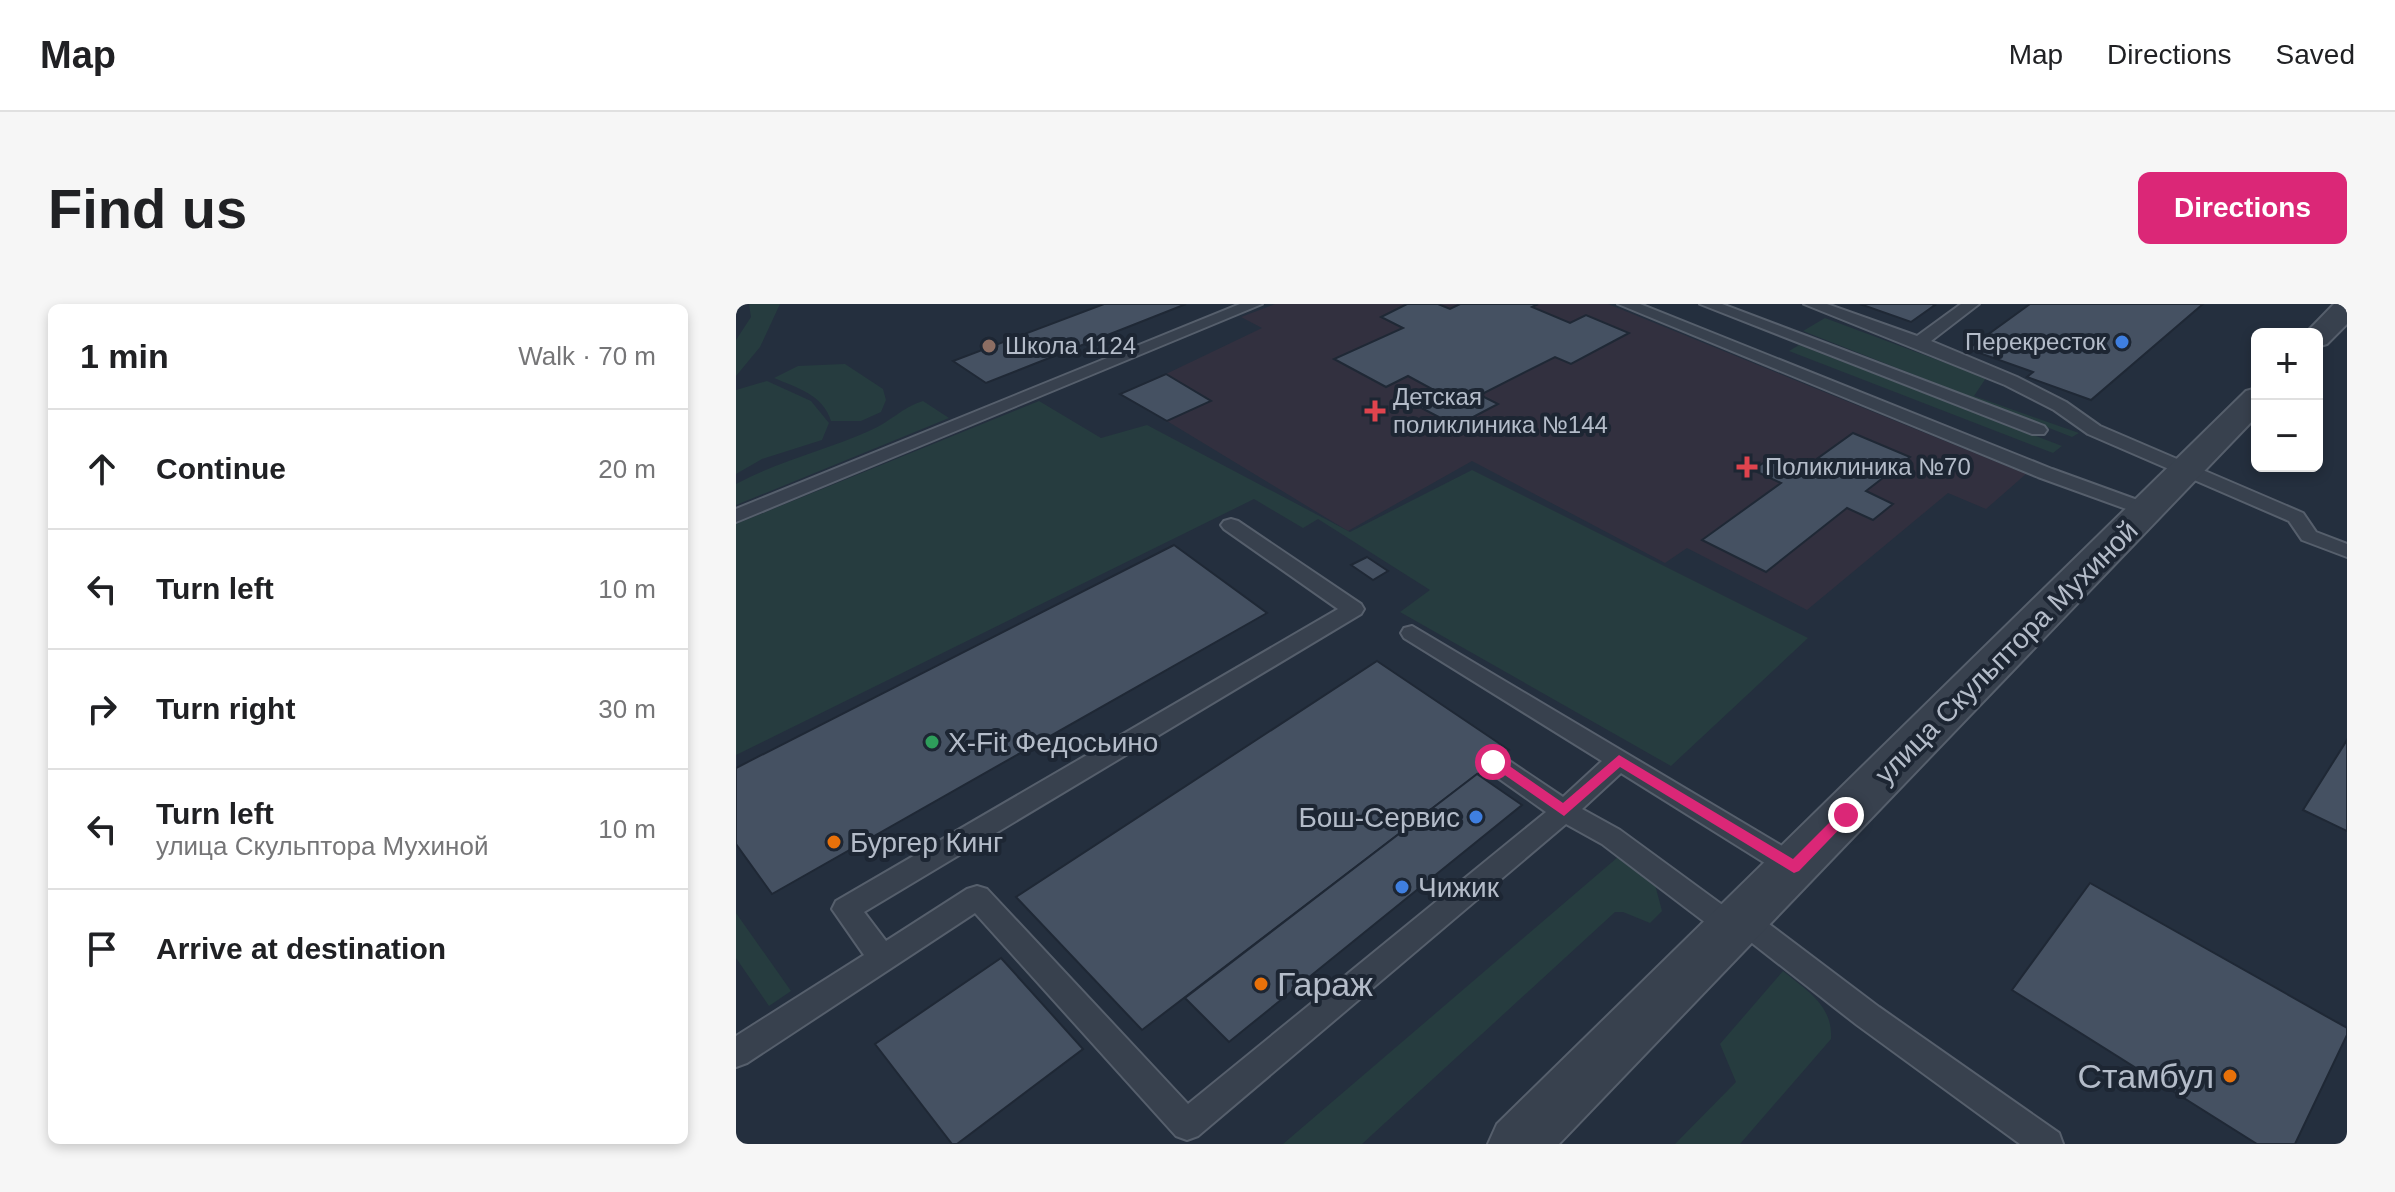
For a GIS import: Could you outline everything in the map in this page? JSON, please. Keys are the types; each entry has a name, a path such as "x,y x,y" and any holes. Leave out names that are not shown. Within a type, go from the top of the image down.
{"street":[{"path":"2323,332 2347,307"},
{"name":"улица Скульптора Мухиной","path":"1518,1144 2255,400"}],"lane":[{"path":"736,516 1254,304"},
{"path":"1626,304 2045,473 2147,510"},
{"path":"1708,304 2038,430"},
{"path":"1812,304 1919,342 2060,406 2094,430 2296,517 2347,533"},
{"path":"1919,342 1971,304"},
{"path":"2296,517 2309,536 2347,551"},
{"path":"883,958 846,909 1353,609 1231,525"},
{"path":"1412,633 1794,867"},
{"path":"736,1053 977,897 1187,1125 1564,811 1619,760"},
{"path":"1493,762 1738,923 2047,1144"}],"shaded area":[{"path":"1275,304 1608,304 2026,474 1986,509 1948,493 1807,610 1687,548 1665,563 1472,461 1348,531 1167,421 1211,400 1166,374 1262,328 1241,317"}],"green space":[{"path":"749,304 780,304 760,347 736,376 736,340 751,317"},
{"path":"1825,318 1986,378 1974,396 2079,433 2072,437 1803,331"},
{"path":"1799,345 2062,446 2053,453 1789,351"},
{"path":"845,364 883,389 886,400 881,412 861,421 831,421 816,399 774,378 798,366"},
{"path":"767,381 811,401 829,423 822,440 762,459 736,474 736,390"},
{"path":"923,401 949,418 736,505 736,484 769,468 869,431"},
{"path":"1039,401 1101,438 1147,425 1350,532 1472,470 1808,638 1671,766 1400,612 1430,590 1318,519 1303,528 1254,499 736,755 736,524"},
{"path":"1618,857 1654,881 1662,911 1650,923 1615,912 1362,1144 1283,1144"},
{"path":"736,913 791,991 769,1006 736,958"},
{"path":"1783,971 1823,1008 1828,1017 1831,1039 1740,1144 1675,1144 1736,1082 1720,1044"}],"building":[{"path":"1104,304 1186,304 986,383 953,361"},
{"path":"1407,304 1438,304 1450,309 1460,304 1538,304 1532,307 1570,323 1586,315 1629,333 1571,364 1555,357 1480,395 1498,404 1456,426 1408,401 1432,389 1408,376 1386,387 1334,359 1403,328 1381,317"},
{"path":"1860,304 1932,304 1935,305 1911,322"},
{"path":"2030,304 2203,304 2091,400 2027,377 2033,372 1968,349"},
{"path":"1166,374 1211,401 1167,421 1120,394"},
{"path":"1853,433 1910,457 1866,491 1893,504 1873,520 1847,508 1766,572 1702,540 1781,483 1753,470 1775,455 1804,468"},
{"path":"1174,545 1267,613 772,894 736,844 736,768"},
{"path":"1367,557 1388,571 1373,580 1351,565"},
{"path":"1377,661 1509,750 1142,1030 1016,897"},
{"path":"2347,740 2347,831 2303,810"},
{"path":"1477,774 1522,805 1229,1042 1185,998"},
{"path":"2090,883 2347,1028 2347,1035 2295,1144 2257,1144 2012,990"},
{"path":"1001,958 1083,1049 957,1144 952,1144 875,1044"}],"place":[{"name":"Перекресток","path":"2122,342"},
{"name":"Школа 1124","path":"989,346"},
{"name":"Детская поликлиника №144","path":"1375,411"},
{"name":"Поликлиника №70","path":"1747,467"},
{"name":"X-Fit Федосьино","path":"932,742"},
{"name":"Бош-Сервис","path":"1476,817"},
{"name":"Бургер Кинг","path":"834,842"},
{"name":"Чижик","path":"1402,887"},
{"name":"Гараж","path":"1261,984"},
{"name":"Стамбул","path":"2230,1076"}],"route":[{"path":"1493,762 1564,811 1619,760 1794,867 1846,815"}]}
